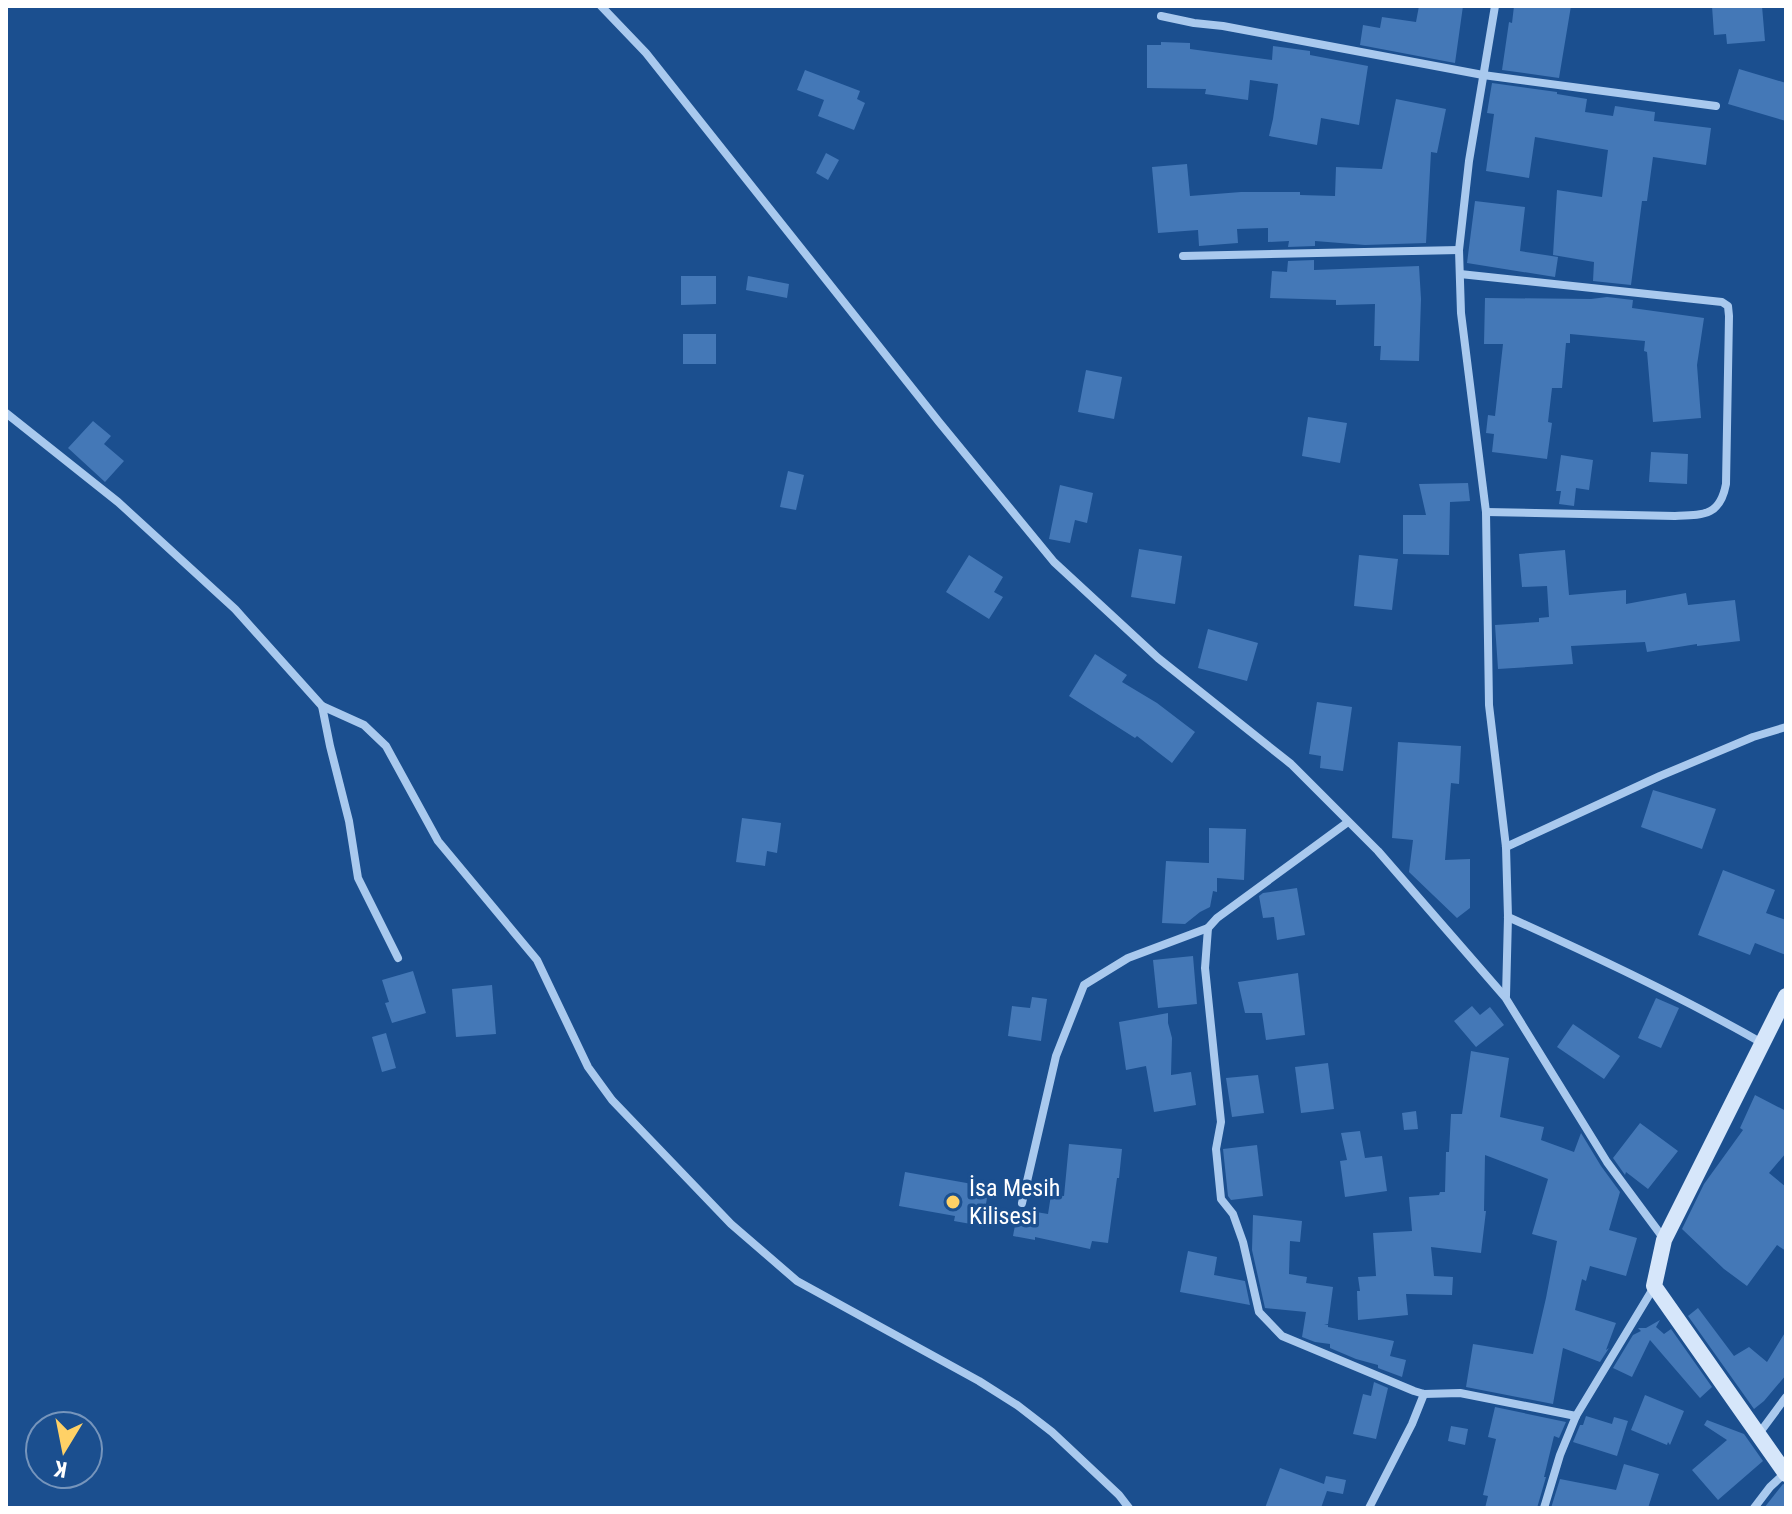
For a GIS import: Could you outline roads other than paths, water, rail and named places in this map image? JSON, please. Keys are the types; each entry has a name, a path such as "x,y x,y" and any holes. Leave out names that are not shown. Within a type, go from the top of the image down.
{"street":[{"path":"601,6 646,53 1054,562 1158,658 1291,764 1378,851 1505,997 1607,1162 1664,1240"},
{"path":"1495,6 1469,161 1459,250 1461,313 1486,512 1489,705 1506,847 1508,917 1505,997"},
{"path":"1161,16 1483,75 1716,106"},
{"path":"1183,256 1459,250"},
{"path":"1460,274 1722,302 1728,306 1726,484 1719,506 1705,515 1675,516 1486,512"},
{"path":"6,413 118,502 235,609 322,706 364,725 386,746 438,841 537,960 588,1067 612,1100 731,1224 797,1281 1017,1405 1052,1432 1129,1508"},
{"path":"322,706 349,821 358,878 398,958"},
{"path":"1506,847 1660,776 1753,737 1786,727"},
{"path":"1022,1203 1056,1056 1084,985 1128,958 1208,928 1217,918 1348,822"},
{"path":"1508,917 1703,1010 1762,1043"},
{"path":"1208,928 1205,968 1221,1122 1216,1149 1221,1199 1233,1214 1243,1242 1259,1312 1282,1336 1424,1394 1460,1393 1576,1416"},
{"path":"1544,1508 1576,1416 1654,1286 1664,1240 1786,996"},
{"path":"1654,1286 1785,1474 1754,1508"},
{"path":"1369,1508 1424,1394"},
{"path":"1758,1436 1786,1397"}],"place":[{"name":"İsa Mesih Kilisesi","path":"953,1202"}]}
